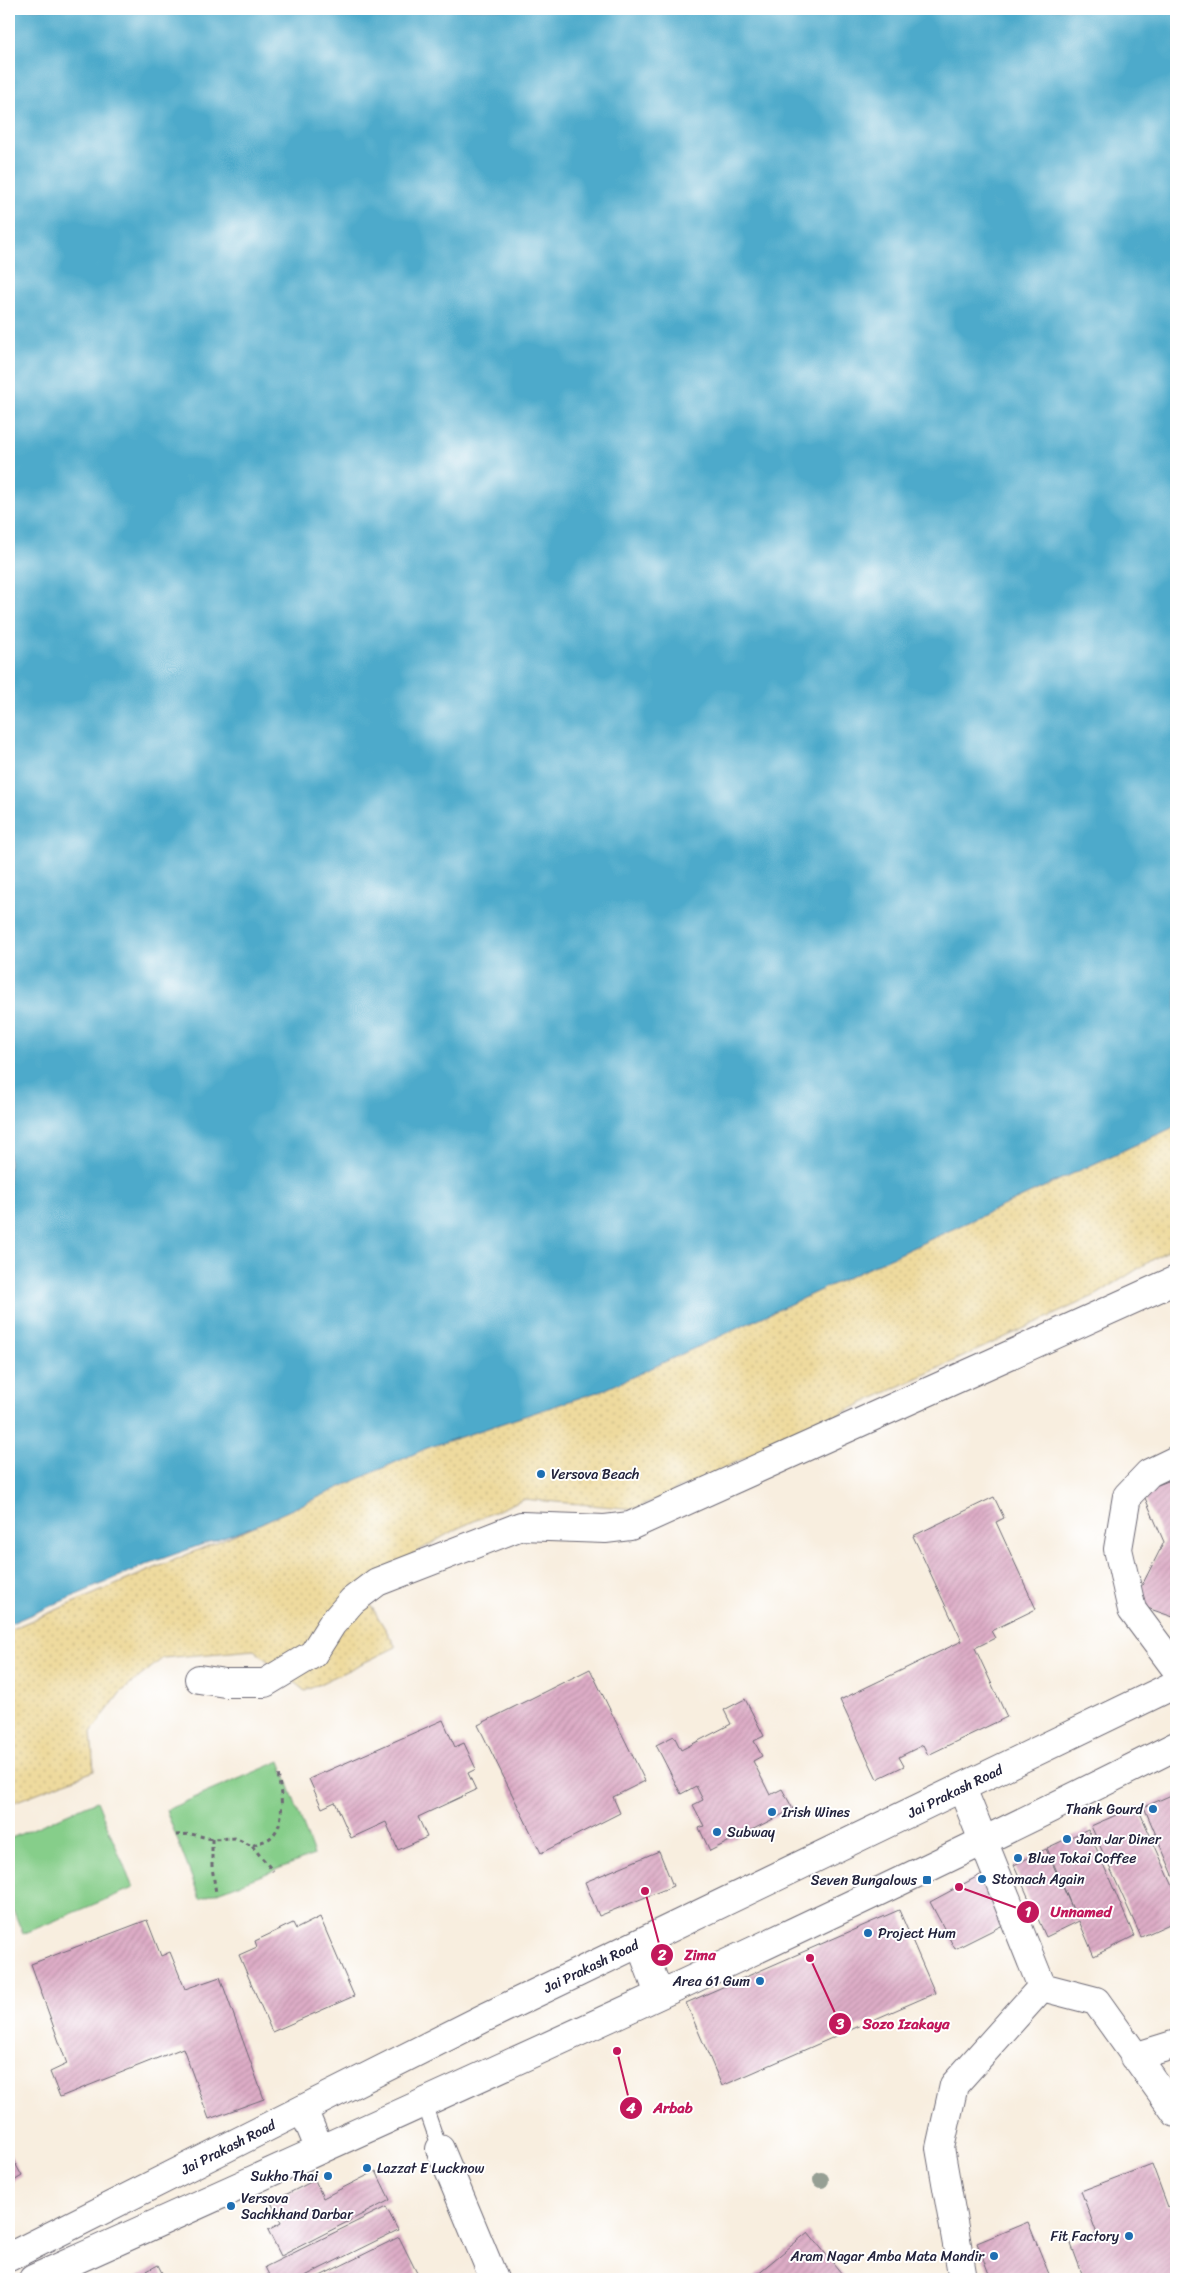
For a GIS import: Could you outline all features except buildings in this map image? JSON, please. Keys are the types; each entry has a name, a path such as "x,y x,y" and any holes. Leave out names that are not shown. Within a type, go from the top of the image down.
{"main road":[{"path":"199,1679 225,1683 265,1683 313,1654 332,1624 352,1601 377,1582 521,1526 605,1529 630,1526 1176,1280"},
{"path":"1174,1660 1132,1610 1118,1549 1127,1496 1149,1473 1176,1460"},
{"name":"Jai Prakash Road","path":"9,2256 640,1942 1176,1684"},
{"path":"32,2279 424,2103 659,1994 985,1842 1176,1746"},
{"path":"962,1788 1042,1987"},
{"path":"640,1942 659,1994"},
{"path":"1042,1987 1096,2001 1134,2057 1176,2113"},
{"path":"963,2279 940,2148 954,2086 1042,1987"},
{"path":"1134,2057 1176,2044"},
{"path":"302,2109 320,2150"},
{"path":"440,2149 494,2279"}],"lane":[{"path":"424,2103 440,2149"}],"path":[{"path":"252,1846 270,1838 277,1828 281,1798 278,1772"},
{"path":"176,1835 191,1834 212,1839 235,1838 252,1846 273,1871"},
{"path":"212,1839 212,1867 216,1893"}],"green space":[{"path":"280,1761 314,1855 200,1899 166,1810"},
{"path":"97,1801 133,1888 23,1934 9,1900 9,1839"}],"sand":[{"name":"Versova Beach","path":"1176,1126 1176,1245 1096,1295 635,1509 523,1499 456,1529 358,1584 396,1647 305,1691 254,1650 163,1658 120,1693 91,1732 94,1771 9,1804 9,1630 257,1525 427,1448 606,1389"}],"water":[{"path":"9,9 1176,9 1176,1126 606,1389 427,1448 257,1525 150,1563 9,1624"}],"place":[{"name":"Versova Beach","path":"541,1474"},
{"name":"Thank Gourd","path":"1153,1809"},
{"name":"Irish Wines","path":"772,1812"},
{"name":"Subway","path":"717,1832"},
{"name":"Jam Jar Diner","path":"1067,1839"},
{"name":"Blue Tokai Coffee","path":"1018,1858"},
{"name":"Stomach Again","path":"982,1879"},
{"name":"Seven Bungalows","path":"927,1880"},
{"name":"Unnamed","path":"959,1887"},
{"name":"Zima","path":"645,1891"},
{"name":"Project Hum","path":"868,1933"},
{"name":"Sozo Izakaya","path":"810,1958"},
{"name":"Area 61 Gum","path":"760,1981"},
{"name":"Arbab","path":"617,2051"},
{"name":"Lazzat E Lucknow","path":"367,2168"},
{"name":"Sukho Thai","path":"328,2176"},
{"name":"Versova Sachkhand Darbar","path":"231,2206"},
{"name":"Fit Factory","path":"1129,2236"},
{"name":"Aram Nagar Amba Mata Mandir","path":"994,2256"}]}
